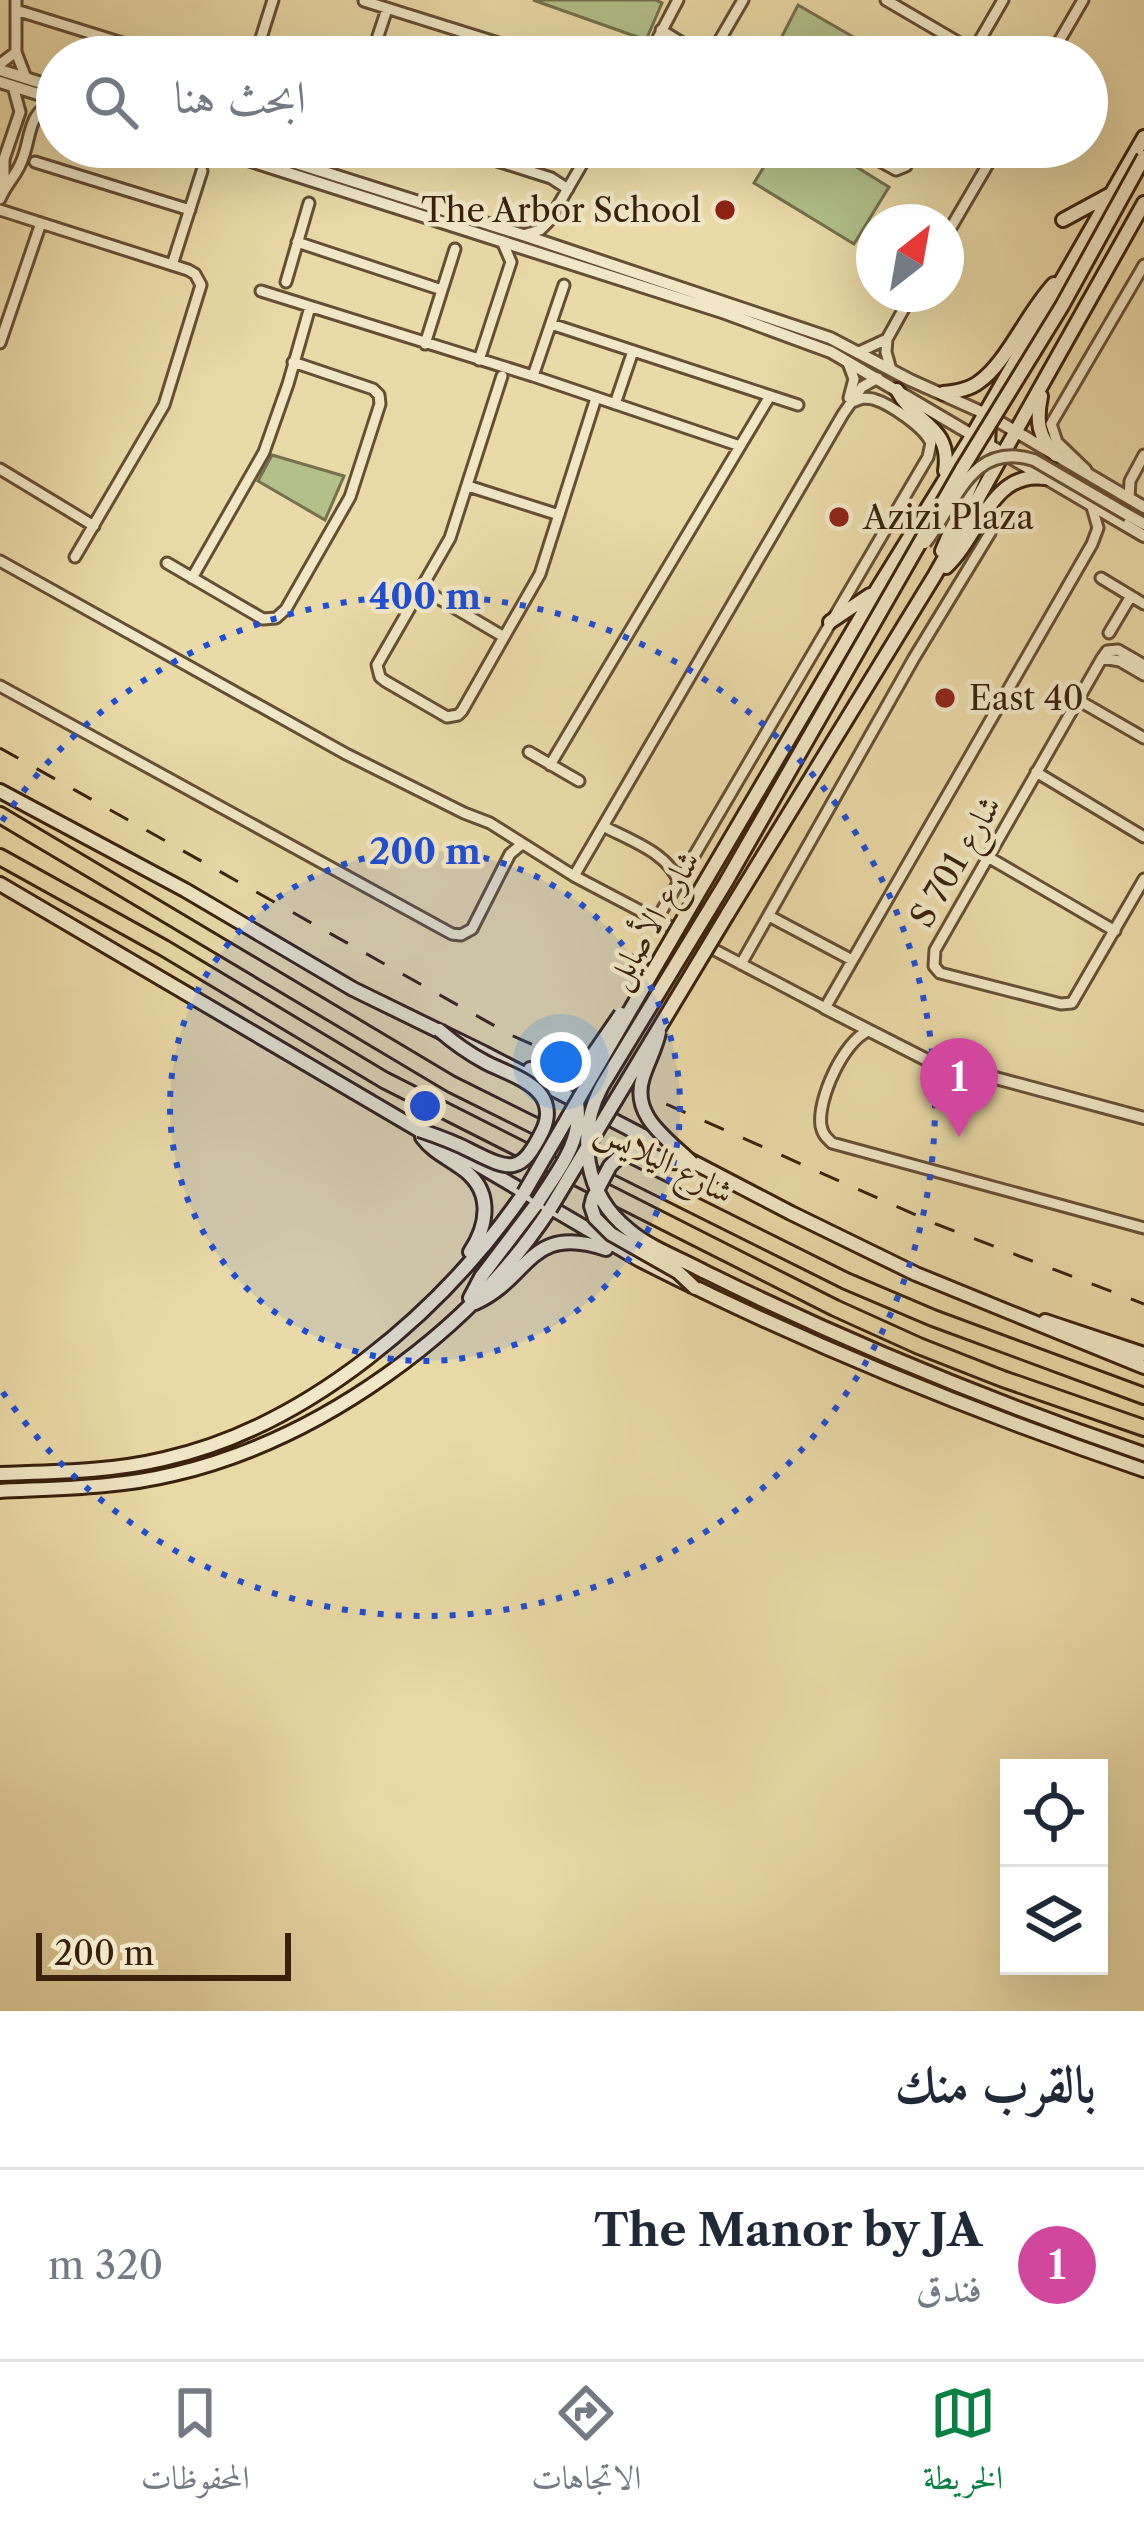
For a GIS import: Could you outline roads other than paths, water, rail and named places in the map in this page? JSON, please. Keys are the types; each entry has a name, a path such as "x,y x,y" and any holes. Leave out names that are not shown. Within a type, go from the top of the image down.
{"highway":[{"name":"شارع اليلايس","path":"0,814 452,1084 846,1281 1144,1396"},
{"name":"شارع اليلايس","path":"0,857 164,948 384,1080 835,1308 982,1371 1144,1428"}],"main road":[{"name":"شارع الأصايل","path":"0,1474 140,1465 246,1433 345,1375 399,1330 499,1227 524,1193 876,591 986,413 1144,137"},
{"path":"1144,157 1084,269 602,1086 589,1117 586,1150 599,1194 611,1214 635,1235 753,1295 927,1373 1144,1454"},
{"path":"1063,220 1111,195"},
{"name":"شارع الأصايل","path":"544,1205 606,1118 935,575 1144,203"},
{"path":"1124,237 1144,226"},
{"path":"943,393 970,387 989,373 1032,309 1068,270"},
{"path":"1045,380 1038,427 1056,455"},
{"path":"898,390 945,445 942,483"},
{"path":"935,575 988,445 986,413"},
{"path":"935,575 964,548 1004,487 1029,477 1045,478"},
{"path":"830,622 876,591"},
{"path":"0,791 185,890 325,973 692,1163 916,1274 1144,1367"},
{"path":"0,884 640,1260 893,1377 1144,1470"},
{"path":"484,1053 544,1075 568,1074 587,1062 610,1026 635,1001"},
{"path":"660,1024 655,1051 641,1081 641,1103 650,1123 692,1163"},
{"path":"419,1130 508,1166 527,1157 547,1118 547,1107 537,1091 439,1030"},
{"path":"468,1305 477,1283 544,1205 574,1142 577,1102"},
{"path":"419,1130 431,1148 470,1174 483,1196 483,1228 461,1270"},
{"path":"692,1163 670,1162 638,1150 622,1154 610,1166 591,1206 595,1218 611,1234 678,1272 695,1288"},
{"path":"0,1490 134,1482 240,1454 361,1393 468,1305 491,1295 533,1254 554,1244 584,1242 640,1260"},
{"path":"1008,1314 1054,1323 1144,1354"}],"street":[{"path":"262,36 273,0"},
{"path":"657,36 678,0"},
{"path":"722,36 743,0"},
{"path":"886,0 943,36"},
{"path":"982,36 1003,0"},
{"path":"1062,36 1083,0"},
{"path":"364,1 475,36"},
{"path":"26,78 16,52 16,5 106,36"},
{"path":"378,36 387,9"},
{"path":"661,30 671,36"},
{"path":"16,52 0,67 36,81"},
{"path":"0,82 36,93"},
{"path":"2,194 3,164 20,112 14,86"},
{"path":"2,194 17,171 36,115"},
{"path":"11,140 27,145"},
{"path":"54,168 190,210"},
{"path":"273,168 797,338 847,360 1144,536"},
{"path":"312,168 830,338 986,413 1144,507"},
{"path":"519,168 568,189"},
{"path":"524,235 549,221 580,168"},
{"path":"964,205 986,168"},
{"path":"172,265 202,171"},
{"path":"286,282 309,203"},
{"path":"0,210 172,265 200,281 200,294 164,405 76,557"},
{"path":"549,221 560,248"},
{"path":"0,344 41,223"},
{"path":"479,360 511,262 502,241"},
{"path":"297,242 442,290"},
{"path":"425,344 455,249"},
{"path":"511,262 532,250"},
{"path":"1089,475 1054,438 1051,424 1144,265"},
{"path":"533,376 564,285"},
{"path":"261,291 740,446"},
{"path":"191,578 261,458 310,307"},
{"path":"859,352 886,338 902,312"},
{"path":"551,324 799,404"},
{"path":"886,338 891,370"},
{"path":"615,404 633,351"},
{"path":"843,414 854,385 847,360"},
{"path":"166,563 263,620 276,618 286,609 350,497 380,404 373,389 293,362"},
{"path":"502,376 450,538 380,659 378,671 385,681 442,715 458,715 540,574 596,398"},
{"path":"574,876 843,414 862,387 878,378"},
{"path":"550,765 770,396"},
{"path":"657,919 928,457 931,443 924,430 877,401 852,402"},
{"path":"1129,498 1132,475 1144,455"},
{"path":"913,554 976,469 1004,456 1034,460 1144,524"},
{"path":"0,469 94,526"},
{"path":"1111,488 1132,475"},
{"path":"468,486 559,515"},
{"path":"741,964 990,533 992,504"},
{"path":"824,1007 1092,544 1098,528 1090,504"},
{"path":"0,562 326,743 490,823 574,876 925,1059 1144,1118"},
{"path":"1101,578 1144,604"},
{"path":"421,588 504,638"},
{"path":"1109,633 1131,596"},
{"path":"1102,658 1118,650 1144,665"},
{"path":"1102,658 1120,661 1144,674"},
{"name":"S 701 شارع","path":"1102,658 933,953 934,965 940,973 1068,1005 1076,1000 1144,879"},
{"path":"0,686 452,934 472,929 510,854 522,844"},
{"path":"1078,700 1144,738"},
{"path":"529,752 578,781"},
{"path":"1036,772 1144,837"},
{"path":"603,826 666,860 679,884"},
{"path":"988,857 1114,931"},
{"path":"666,860 693,860"},
{"path":"770,916 852,961"},
{"path":"868,1031 852,1041 830,1084 821,1121 832,1143 1144,1228"}],"railway":[{"path":"0,748 511,1035 936,1224 1144,1304"}],"place":[{"name":"The Arbor School","path":"725,210"},
{"name":"Azizi Plaza","path":"839,517"},
{"name":"East 40","path":"945,698"},
{"name":"The Manor by JA","path":"959,1137"}]}
